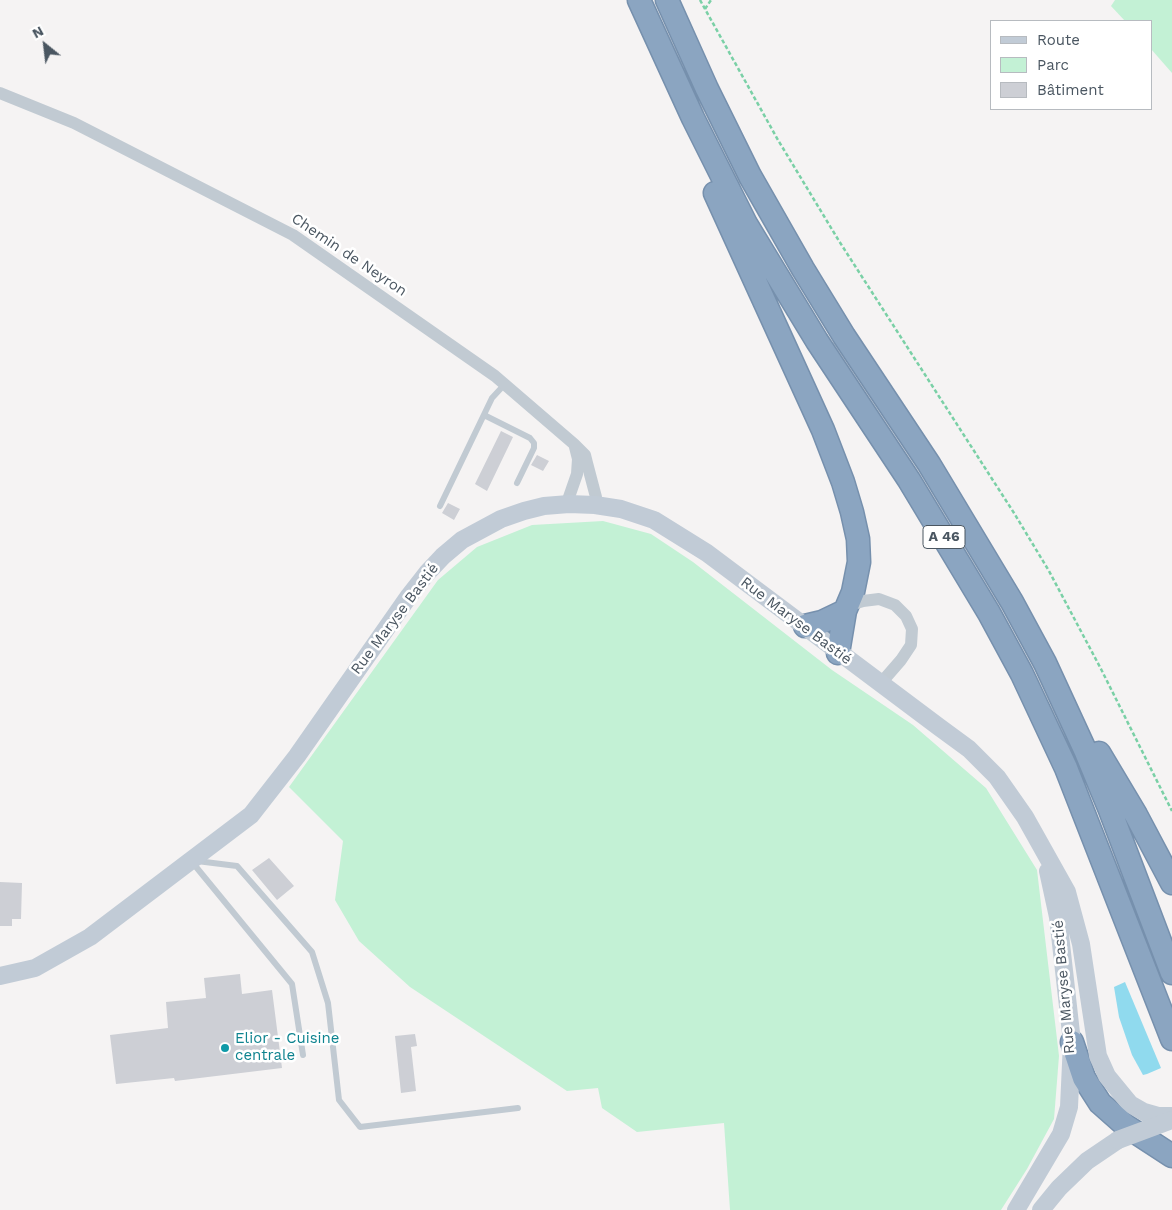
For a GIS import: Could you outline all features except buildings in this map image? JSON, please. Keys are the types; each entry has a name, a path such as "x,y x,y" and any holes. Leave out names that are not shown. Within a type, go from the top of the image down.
{"highway":[{"name":"A 46","path":"639,0 718,169 766,258 817,341 910,480 989,613 1022,674 1066,768 1172,1039"},
{"name":"A 46","path":"667,0 707,89 750,176 803,269 844,336 934,472 1012,602 1045,663 1086,752 1172,973"},
{"path":"667,61 664,82 807,394 843,482 856,527 859,551 857,577 846,609 838,653"},
{"path":"805,626 822,622 846,609"},
{"path":"1045,663 1136,815 1172,883"},
{"path":"1072,1042 1084,1078 1100,1103 1126,1126 1172,1156"}],"main road":[{"name":"Rue Maryse Bastié","path":"0,976 35,968 90,937 251,815 297,756 427,572 462,540 500,519 544,506 569,504 595,505 621,509 654,520 707,554 954,738 982,762 1011,795 1041,843 1067,892 1079,936 1098,1056 1107,1076 1130,1104 1144,1112 1172,1118"},
{"name":"Rue Maryse Bastié","path":"1016,1210 1061,1134 1069,1107 1072,1042 1058,917 1041,843"},
{"path":"1041,1210 1059,1188 1087,1160 1118,1140 1172,1118"}],"street":[{"name":"Chemin de Neyron","path":"0,93 74,124 293,234 500,380 574,444 584,455 587,463 596,498 595,505"},
{"path":"569,504 569,497 577,474 578,459 574,444"},
{"path":"846,609 863,601 879,599 895,605 906,616 912,629 911,645 881,683"}],"lane":[{"path":"440,506 500,380"},
{"path":"484,415 530,438 534,443 534,448 517,483"},
{"path":"191,860 292,984 303,1055"},
{"path":"191,860 237,866 312,952 328,1003 339,1100 360,1127 518,1108"}],"path":[{"path":"700,0 778,140 839,242 1014,513 1049,572 1101,669 1172,811"},
{"path":"705,10 711,0"}],"green space":[{"path":"1115,0 1172,0 1172,73 1152,50 1152,20 1124,20 1111,6"},
{"path":"603,521 651,534 693,562 832,670 913,725 986,788 1037,870 1059,1056 1054,1119 1027,1169 1001,1210 730,1210 724,1123 637,1132 602,1108 598,1088 567,1091 410,987 359,941 335,900 343,841 289,787 438,580 477,547 532,525"}],"water":[{"path":"1125,982 1161,1068 1143,1075 1132,1055 1119,1017 1114,987"}],"place":[{"name":"Elior - Cuisine centrale","path":"225,1048"}]}
